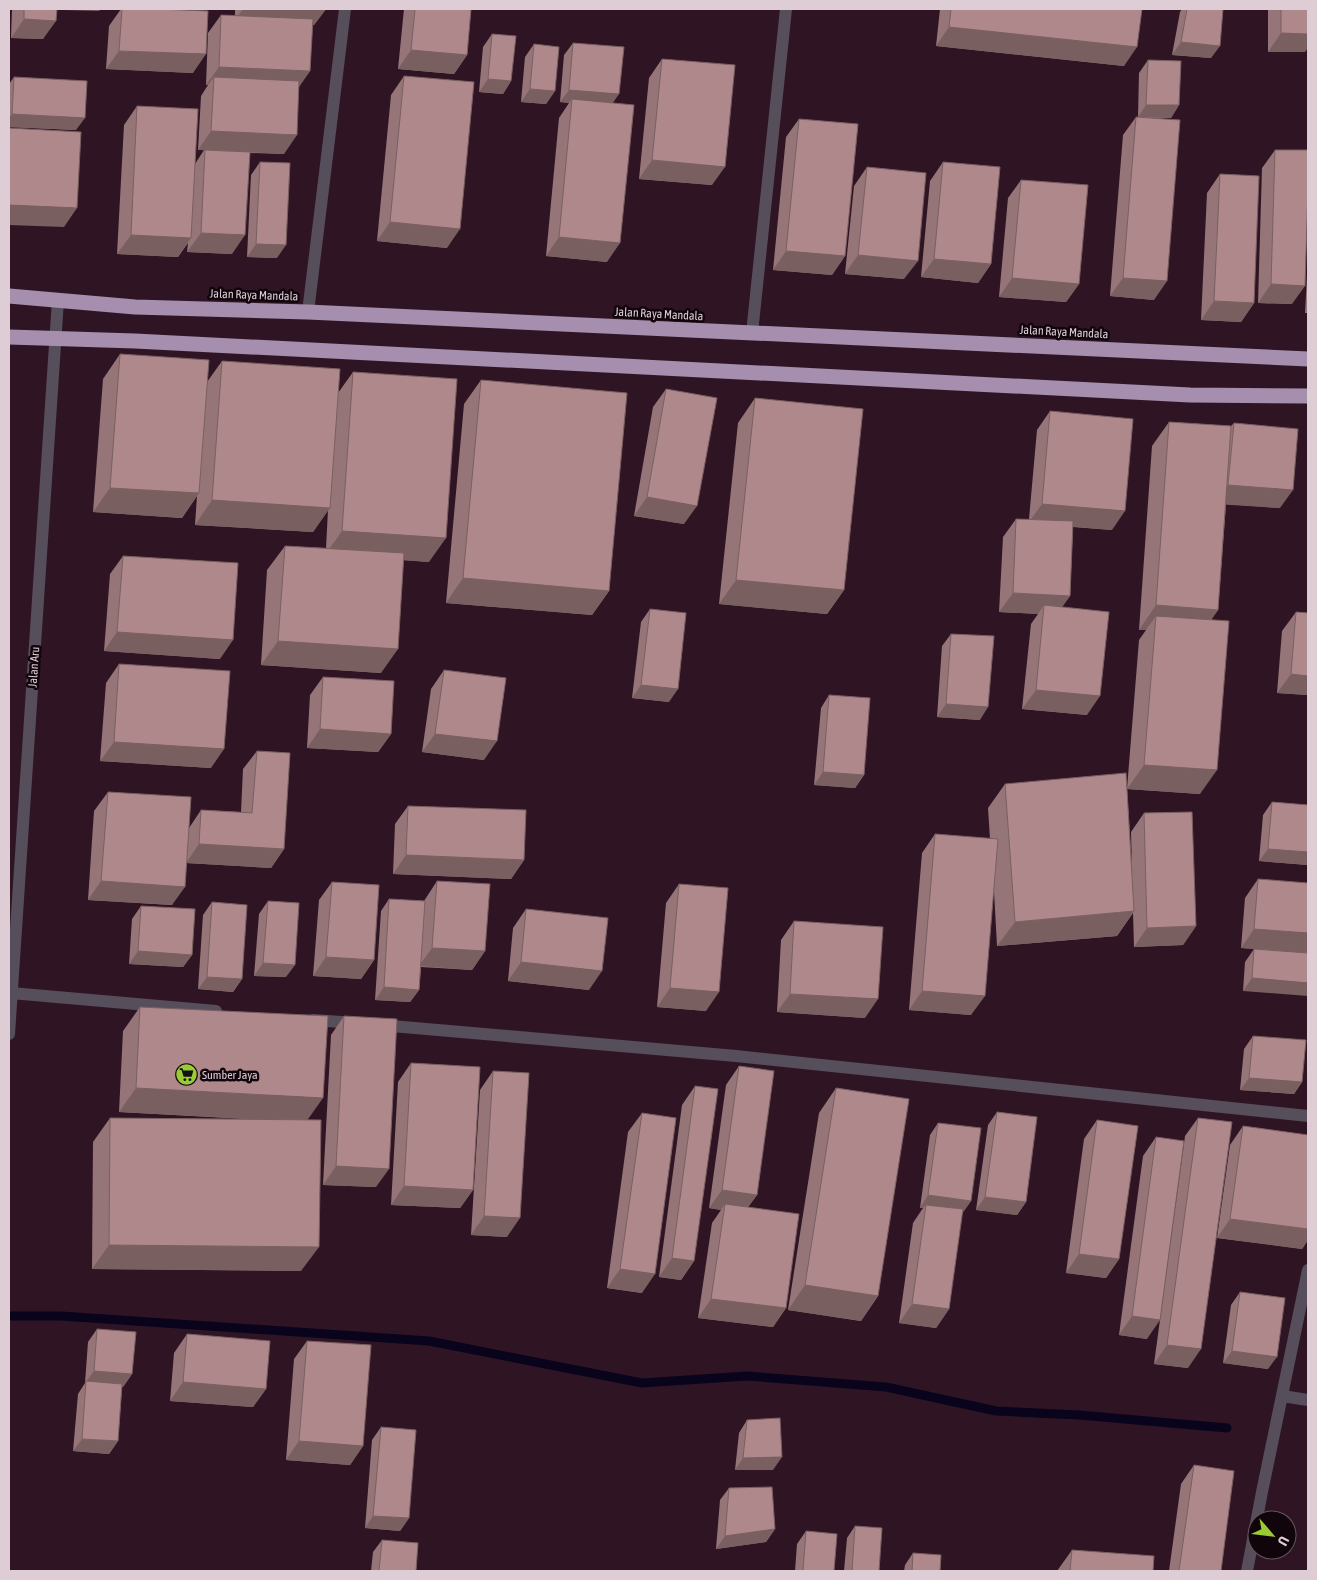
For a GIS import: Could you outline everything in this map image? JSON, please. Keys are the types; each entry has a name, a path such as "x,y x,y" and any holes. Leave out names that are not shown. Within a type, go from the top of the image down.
{"highway":[{"name":"Jalan Raya Mandala","path":"9,296 135,306 308,312 1308,358"},
{"path":"9,336 1190,395 1308,396"}],"street":[{"path":"308,312 345,9"},
{"path":"752,333 786,9"},
{"name":"Jalan Aru","path":"9,1034 57,339 58,300"},
{"path":"11,993 230,1012"},
{"path":"299,1018 736,1056 1308,1116"},
{"path":"1247,1571 1308,1270"},
{"path":"1282,1396 1308,1400"}],"building":[{"path":"24,9 57,9 56,21 24,19"},
{"path":"122,9 208,11 206,54 119,51"},
{"path":"415,9 471,9 467,55 411,50"},
{"path":"951,9 1142,9 1137,47 949,27"},
{"path":"1187,9 1223,9 1220,46 1181,42"},
{"path":"1281,9 1308,9 1308,34 1281,33"},
{"path":"221,15 313,19 310,71 219,67"},
{"path":"492,34 516,36 511,81 488,79"},
{"path":"573,43 624,47 619,94 569,90"},
{"path":"534,44 559,47 555,91 530,89"},
{"path":"662,59 735,65 725,167 652,160"},
{"path":"1148,60 1181,61 1179,105 1146,105"},
{"path":"404,76 474,82 460,229 390,222"},
{"path":"14,77 87,81 85,118 12,114"},
{"path":"214,77 299,81 297,135 211,131"},
{"path":"572,99 634,105 620,243 559,237"},
{"path":"137,106 198,109 191,238 131,235"},
{"path":"1136,117 1180,120 1167,281 1123,278"},
{"path":"799,119 858,124 845,256 786,251"},
{"path":"9,128 81,132 77,208 9,205"},
{"path":"205,150 250,152 245,235 201,233"},
{"path":"1275,150 1308,150 1305,286 1271,284"},
{"path":"260,162 290,163 286,245 256,244"},
{"path":"943,162 1000,167 991,264 934,259"},
{"path":"867,167 926,173 918,261 858,255"},
{"path":"1220,174 1259,176 1254,303 1214,301"},
{"path":"1021,180 1088,185 1079,284 1012,278"},
{"path":"120,354 209,360 199,493 110,488"},
{"path":"222,361 340,369 330,508 212,500"},
{"path":"353,372 457,379 446,538 342,531"},
{"path":"481,380 627,393 609,591 463,578"},
{"path":"666,389 717,398 697,506 647,497"},
{"path":"755,398 863,409 844,590 736,580"},
{"path":"1050,411 1133,419 1125,511 1042,504"},
{"path":"1169,422 1231,426 1218,610 1156,605"},
{"path":"1234,423 1298,429 1293,490 1228,485"},
{"path":"1016,519 1073,521 1070,596 1013,593"},
{"path":"285,546 404,553 398,649 278,641"},
{"path":"123,556 238,563 233,640 117,632"},
{"path":"1044,605 1109,612 1100,696 1036,690"},
{"path":"650,609 686,613 678,689 641,685"},
{"path":"1296,612 1308,613 1308,676 1291,674"},
{"path":"1156,616 1229,621 1217,770 1144,765"},
{"path":"951,634 994,636 988,707 946,704"},
{"path":"119,664 230,671 224,749 114,742"},
{"path":"444,670 506,678 497,741 435,734"},
{"path":"323,677 394,681 391,734 320,729"},
{"path":"829,695 870,698 864,775 823,772"},
{"path":"257,751 290,753 284,849 199,844 201,810 252,813"},
{"path":"1126,773 1134,911 1015,922 1005,784"},
{"path":"108,792 191,797 185,887 101,881"},
{"path":"1272,802 1308,805 1308,852 1268,849"},
{"path":"408,806 526,810 524,860 406,855"},
{"path":"1192,812 1196,926 1147,928 1144,813"},
{"path":"935,834 998,839 985,996 922,991"},
{"path":"1258,879 1308,883 1308,933 1254,929"},
{"path":"437,881 490,884 485,951 432,948"},
{"path":"332,882 379,885 374,960 326,957"},
{"path":"679,884 728,888 719,992 670,988"},
{"path":"389,899 425,901 419,990 384,987"},
{"path":"268,901 299,903 295,965 263,963"},
{"path":"212,902 247,905 242,979 207,977"},
{"path":"141,906 195,909 192,955 138,951"},
{"path":"526,909 608,918 602,971 521,962"},
{"path":"794,921 883,927 878,999 790,994"},
{"path":"1254,949 1308,953 1308,983 1252,978"},
{"path":"140,1007 328,1016 323,1098 136,1088"},
{"path":"344,1016 397,1019 389,1169 336,1166"},
{"path":"1253,1036 1306,1040 1302,1082 1249,1078"},
{"path":"411,1063 480,1067 473,1190 404,1186"},
{"path":"739,1066 774,1071 757,1195 722,1190"},
{"path":"493,1071 529,1073 520,1218 484,1216"},
{"path":"695,1086 718,1089 694,1261 672,1258"},
{"path":"836,1088 909,1099 878,1296 805,1285"},
{"path":"997,1112 1037,1117 1026,1202 985,1197"},
{"path":"642,1113 676,1118 655,1274 620,1269"},
{"path":"110,1118 321,1120 319,1247 109,1245"},
{"path":"1198,1118 1232,1122 1201,1349 1167,1345"},
{"path":"1097,1120 1138,1126 1119,1259 1079,1254"},
{"path":"938,1123 981,1128 971,1201 928,1195"},
{"path":"1243,1126 1308,1135 1308,1229 1230,1219"},
{"path":"1156,1137 1184,1141 1160,1320 1132,1316"},
{"path":"725,1204 799,1214 786,1308 711,1299"},
{"path":"926,1205 963,1209 949,1309 912,1304"},
{"path":"1240,1292 1285,1298 1277,1357 1232,1351"},
{"path":"97,1329 136,1332 132,1374 94,1371"},
{"path":"187,1334 270,1341 266,1389 183,1382"},
{"path":"307,1341 371,1345 363,1446 299,1441"},
{"path":"86,1381 122,1384 118,1441 82,1439"},
{"path":"780,1418 782,1457 743,1458 747,1420"},
{"path":"381,1427 416,1430 409,1518 373,1516"},
{"path":"1194,1465 1234,1471 1221,1571 1179,1571"},
{"path":"772,1487 775,1529 725,1536 729,1488"},
{"path":"855,1526 882,1528 879,1571 852,1571"},
{"path":"806,1531 837,1534 834,1571 803,1571"},
{"path":"382,1540 418,1543 416,1571 379,1571"},
{"path":"1072,1550 1154,1556 1153,1571 1070,1571"},
{"path":"913,1553 941,1555 940,1571 912,1571"}],"waterway":[{"path":"9,1316 61,1316 429,1341 642,1383 747,1376 886,1387 996,1411 1079,1415 1227,1428"}],"place":[{"name":"Sumber Jaya","path":"186,1075"}]}
